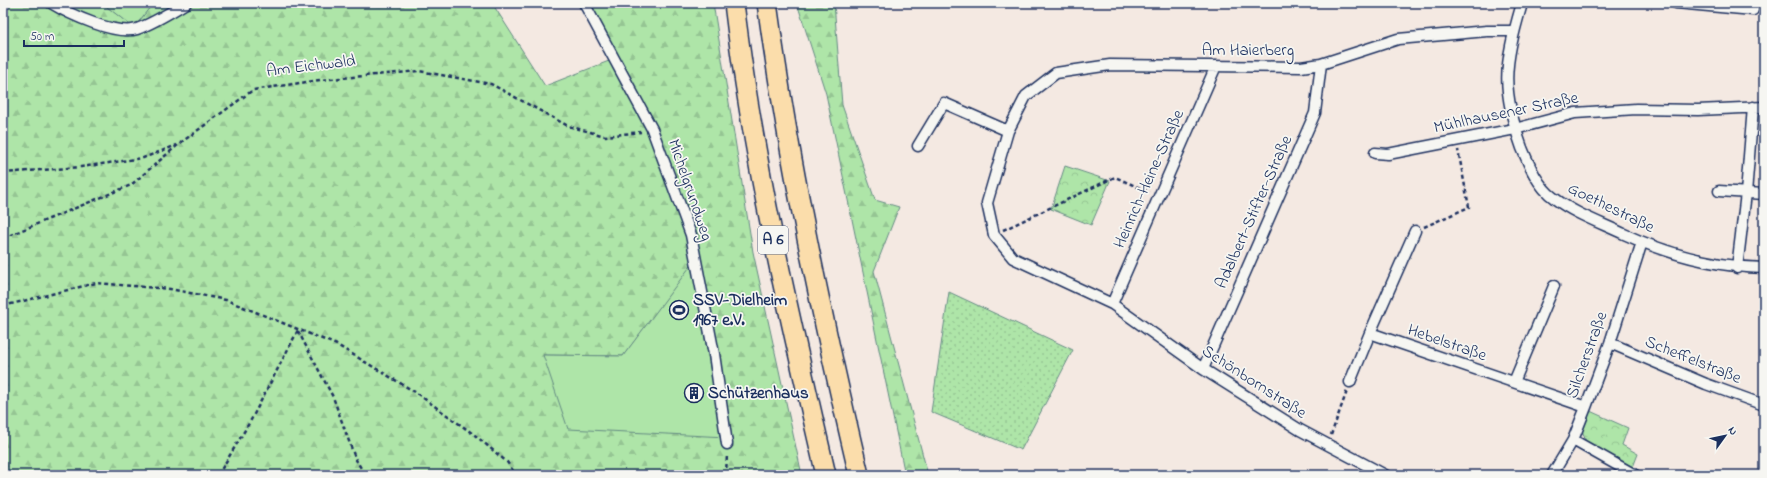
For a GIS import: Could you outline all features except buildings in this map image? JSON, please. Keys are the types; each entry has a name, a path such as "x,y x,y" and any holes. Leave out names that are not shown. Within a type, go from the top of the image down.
{"highway":[{"name":"A 6","path":"734,3 739,47 770,222 826,475"},
{"name":"A 6","path":"767,3 786,132 800,213 822,318 859,475"}],"street":[{"path":"51,3 61,9 114,30 136,30 186,3"},
{"name":"Michelgrundweg","path":"584,3 652,130 691,235 714,354 727,444"},
{"name":"Goethestraße","path":"1520,3 1521,7 1513,31 1508,56 1506,83 1510,113 1530,170 1553,198 1593,220 1642,242 1676,254 1737,268 1764,268"},
{"path":"1676,3 1753,10 1754,3"},
{"name":"Am Haierberg","path":"1112,304 1014,258 994,235 987,203 1008,131 1026,96 1056,73 1110,65 1301,67 1321,64 1398,39 1487,31 1513,31"},
{"name":"Adalbert-Stifter-Straße","path":"1203,369 1315,113 1321,64"},
{"name":"Heinrich-Heine-Straße","path":"1112,304 1216,66"},
{"path":"918,146 944,103 1008,131"},
{"path":"1737,268 1746,193 1753,107"},
{"name":"Mühlhausener Straße","path":"1375,153 1388,154 1515,129 1575,113 1636,109 1698,110 1764,107"},
{"path":"1719,192 1764,194"},
{"path":"1350,382 1415,231"},
{"name":"Silcherstraße","path":"1552,475 1572,440 1586,407 1610,343 1642,242"},
{"path":"1514,382 1554,286"},
{"name":"Schönbornstraße","path":"1112,304 1203,369 1300,430 1385,475"},
{"name":"Hebelstraße","path":"1370,333 1586,407"},
{"name":"Scheffelstraße","path":"1610,343 1706,384 1764,405"},
{"path":"1572,440 1635,475"}],"path":[{"name":"Am Eichwald","path":"3,238 131,185 179,144 253,90 320,80 419,71 491,84 568,126 605,136 634,134 652,130"},
{"path":"1415,231 1469,207 1457,140"},
{"path":"3,173 81,167 143,158 179,144"},
{"path":"994,235 1115,178 1158,196"},
{"path":"3,306 96,284 162,288 226,300 338,345 415,392 497,453 507,462 516,475"},
{"path":"218,475 251,420 298,330"},
{"path":"298,330 333,397 355,458 365,475"},
{"path":"1327,445 1338,419 1350,382"},
{"path":"726,475 727,444"},
{"path":"1759,475 1764,452"}],"green space":[{"path":"3,3 102,3 134,28 153,3 492,3 545,86 614,59 591,3 713,3 753,252 802,475 3,475","holes":["692,265 710,367 726,437 543,355 623,356"]},
{"path":"102,3 153,3 134,28"},
{"path":"797,3 834,3 842,105 875,200 899,207 874,271 928,475 905,475 826,94"},
{"path":"1065,166 1110,181 1091,225 1051,209"},
{"name":"SSV-Dielheim 1967 e.V.","path":"692,264 710,367 726,437 568,429 543,355 623,356"},
{"path":"949,292 1073,350 1021,450 931,412"},
{"path":"1590,411 1628,428 1622,445 1638,454 1633,467 1586,442 1582,430"}],"place":[{"name":"SSV-Dielheim 1967 e.V.","path":"679,310"},
{"name":"Schützenhaus","path":"694,393"}]}
